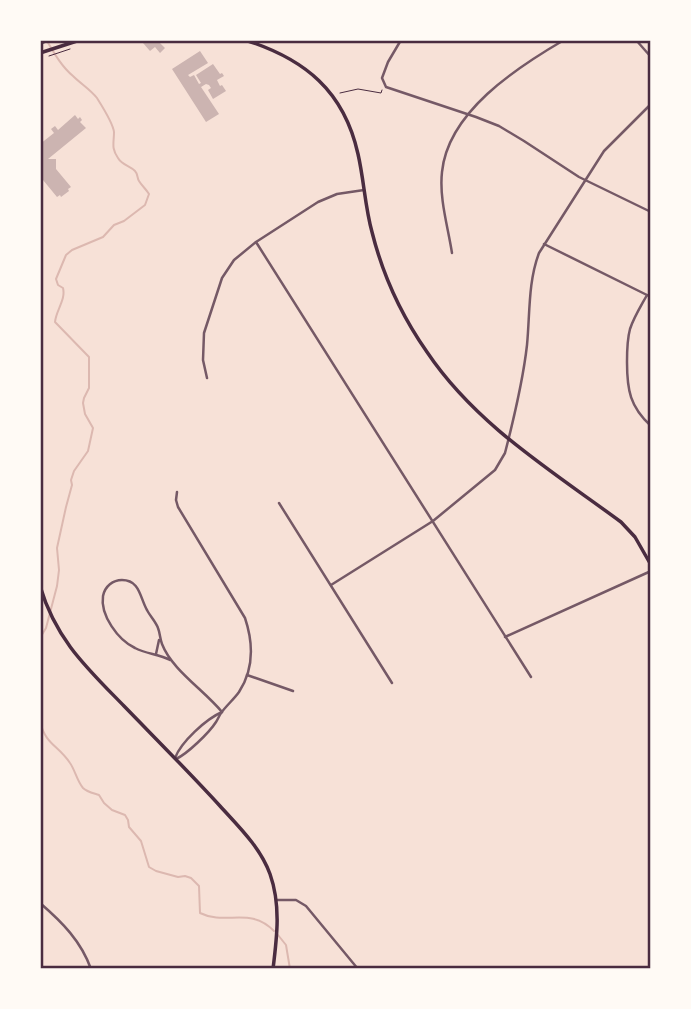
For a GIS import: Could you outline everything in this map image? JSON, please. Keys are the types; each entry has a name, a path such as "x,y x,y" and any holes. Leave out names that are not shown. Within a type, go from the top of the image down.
{"main road":[{"path":"40,43 48,40"},
{"path":"40,52 80,40"},
{"path":"246,40 271,48 317,77 346,119 355,139 371,231 382,266 401,310 435,364 482,416 509,439 621,522 635,537 651,565"},
{"path":"40,586 58,628 86,667 246,834 259,852 270,874 276,900 273,969"}],"street":[{"path":"401,40 382,78 385,86 507,131 585,180 651,212"},
{"path":"453,253 443,196 442,171 449,144 469,115 493,89 523,65 564,40"},
{"path":"636,40 651,57"},
{"path":"331,585 433,521 495,470 505,453 509,439 526,349 534,267 544,244 604,151 651,104"},
{"path":"207,378 203,360 204,334 222,278 234,260 256,242 326,198 364,190"},
{"path":"256,242 531,677"},
{"path":"544,244 649,295 630,330 627,385 634,407 651,426"},
{"path":"174,759 184,755 216,723 239,693 250,665 251,643 245,618 178,507 177,492"},
{"path":"279,503 391,683"},
{"path":"506,636 651,571"},
{"path":"170,660 137,650 113,629 103,599 109,585 117,580 134,583 158,628 162,645 170,660 222,712"},
{"path":"156,654 160,637"},
{"path":"247,675 293,691"},
{"path":"174,759 178,750 211,717 222,712"},
{"path":"276,900 294,900 306,906 358,969"},
{"path":"40,902 76,939 91,969"}],"path":[{"path":"50,56 70,49"},
{"path":"340,93 359,89 381,93 385,86"}],"building":[{"path":"146,40 163,40 160,43 165,48 160,53 155,47 150,51 143,43"},
{"path":"200,51 208,63 188,75 194,75 199,84 201,83 196,75 213,64 224,76 217,80 226,91 213,99 208,90 211,88 209,85 201,87 219,114 206,122 172,69"},
{"path":"75,115 78,119 80,117 80,122 86,128 48,159 56,159 56,169 71,187 61,197 57,197 43,180 40,170 40,144 54,133 51,129 55,126 58,130"}],"waterway":[{"path":"40,638 46,628 57,586 57,548 71,480 88,451 93,428 85,414 83,403 89,388 89,357 55,322 64,292 56,279 66,255 103,237 114,225 145,205 149,194 139,181 137,173 116,154 113,128 97,98 65,68 47,41"},
{"path":"40,690 40,714"},
{"path":"40,722 46,736 70,763 83,788 99,795 112,810 125,815 129,827 141,841 149,867 178,877 191,878 199,886 200,913 219,918 256,919 274,931"},
{"path":"278,935 286,945 290,969"}]}
